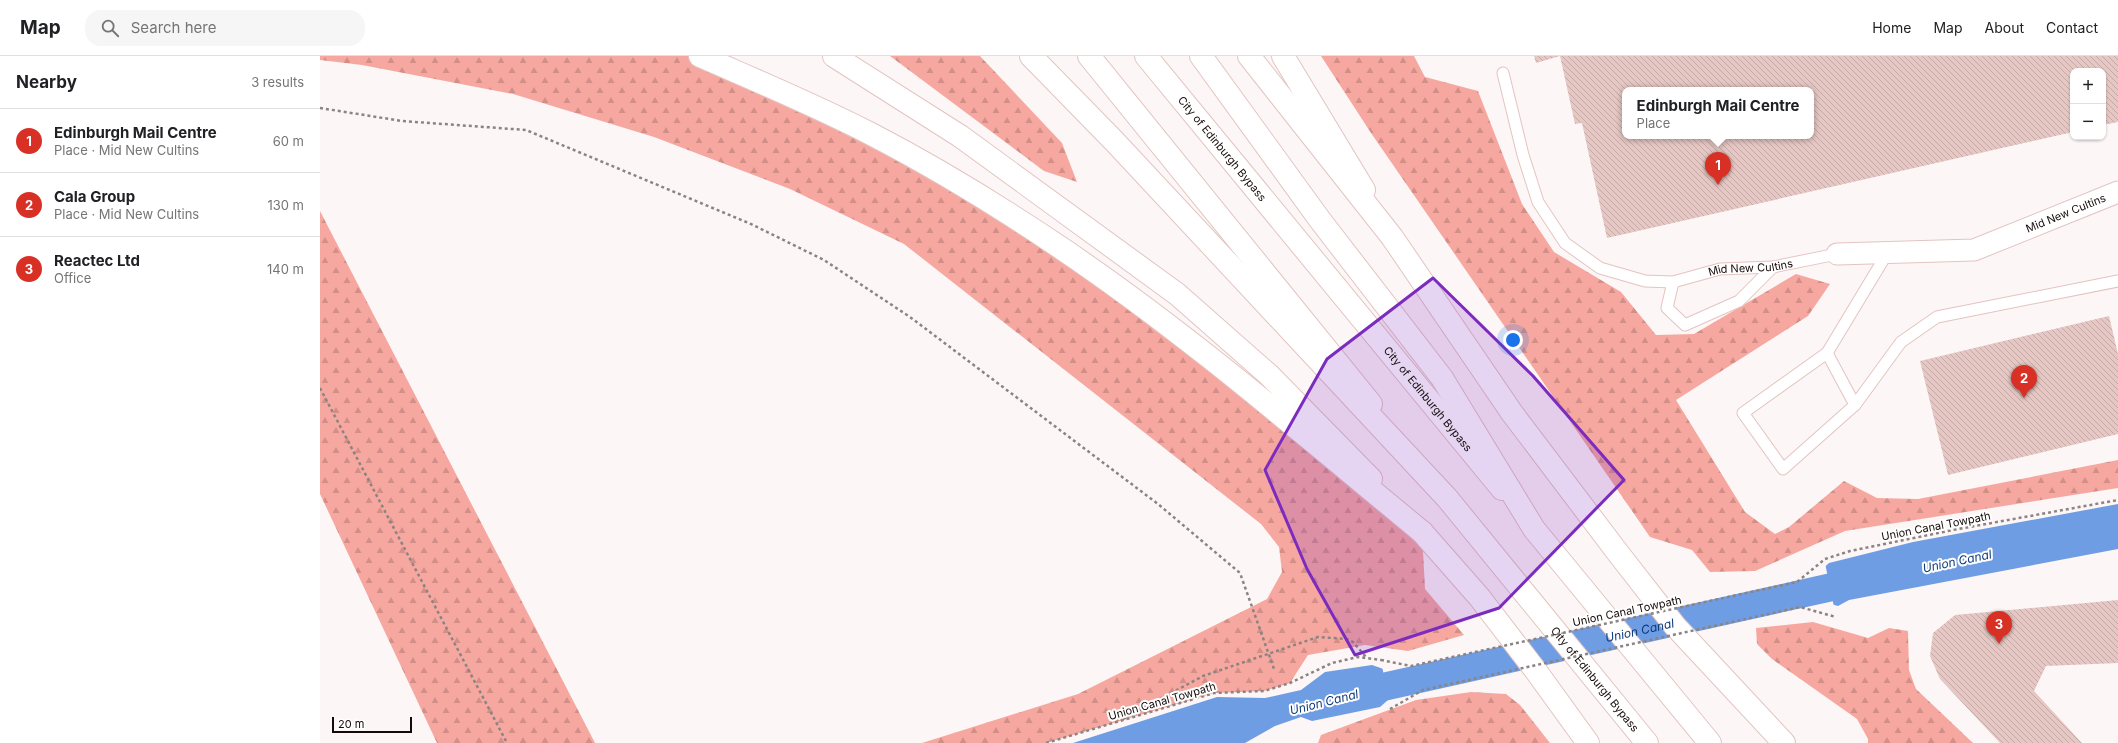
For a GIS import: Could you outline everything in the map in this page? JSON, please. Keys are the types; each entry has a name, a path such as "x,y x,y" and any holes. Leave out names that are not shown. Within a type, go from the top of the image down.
{"main road":[{"path":"700,56 791,96 892,146 1057,246 1107,280 1256,394 1422,532"},
{"path":"834,56 960,136 1177,294 1269,375 1422,532 1480,598 1536,671 1588,743"},
{"path":"1030,56 1120,148 1448,498"},
{"name":"City of Edinburgh Bypass","path":"1089,56 1647,743"},
{"name":"City of Edinburgh Bypass","path":"1146,56 1710,743"},
{"path":"1201,56 1320,220 1442,378 1534,528"},
{"path":"1249,56 1392,237"},
{"path":"1283,56 1392,237 1512,413 1675,626 1784,743"}],"street":[{"name":"Mid New Cultins","path":"1836,254 1974,250 2118,192"}],"lane":[{"name":"Mid New Cultins","path":"1503,73 1523,155 1538,202 1565,243 1600,268 1645,281 1673,282 1720,269 1773,267 1836,254"},
{"path":"1888,252 1827,352 1743,413 1783,469 1855,405 1901,342 1937,317 2118,280"},
{"path":"1673,282 1667,308 1685,325 1739,302 1773,267"},
{"path":"1827,352 1855,405"}],"path":[{"path":"320,108 402,120 526,130 751,224 824,260 910,317 1158,504 1240,573 1274,669"},
{"path":"320,388 507,743"},
{"name":"Union Canal Towpath","path":"1046,743 1214,693 1264,691 1290,683 1332,663 1358,657 1366,657 1411,666 1797,582 1825,559 1850,551 2118,500"},
{"path":"1390,710 1423,690 1800,607 1836,617"},
{"path":"1118,722 1203,676 1318,637 1347,639 1353,642 1366,657"}],"highlighted area":[{"path":"1433,278 1533,376 1624,480 1499,608 1355,655 1307,569 1265,470 1327,359"}],"green space":[{"path":"320,56 700,56 991,204 1422,532 1425,589 1464,635 1408,651 1365,645 1308,655 1290,683 1264,691 1214,693 1046,743 922,743 1078,694 1267,599 1282,572 1279,547 1261,524 904,244 790,189 654,137 513,94 362,65 320,60"},
{"path":"890,56 980,56 1062,143 1077,182 1044,171"},
{"path":"1321,56 1414,56 1425,77 1478,91 1522,204 1554,252 1621,292 1656,335 1694,334 1796,274 1830,284 1808,316 1676,400 1745,512 1775,534 1789,527 1844,481 1877,498 1918,499 2118,460 2118,488 1845,531 1755,571 1710,572 1692,550 1650,537 1371,133"},
{"path":"320,211 595,743 437,743 320,494"},
{"path":"1813,622 1868,638 1889,628 1908,631 1909,670 1916,689 1973,743 1868,743 1868,739 1857,719 1772,659 1757,644 1756,628"},
{"path":"1471,692 1506,694 1520,705 1550,743 1318,743 1321,735 1416,700"}],"water":[{"path":"2118,504 2118,549 1849,600 1838,606 1795,594 1829,563 1913,542"},
{"path":"1372,665 1412,679 1380,707 1312,721 1301,717 1275,726 1245,743 1073,743 1217,697 1265,698 1301,690 1325,672"}],"pier":[{"path":"1825,563 1834,607 1794,596 1794,593"},
{"path":"1382,666 1414,679 1388,702 1386,686"}],"building":[{"path":"1534,56 1560,56 1536,63"},
{"path":"1560,56 2118,56 2118,122 2106,124 2106,68 2070,68 2070,133 1607,238 1582,123 1575,124"},
{"path":"2109,316 2118,354 2118,434 1948,475 1920,361"},
{"path":"2118,600 2118,663 2046,666 2034,691 2082,743 2000,743 1940,679 1930,656 1933,633 1955,615"}],"waterway":[{"name":"Union Canal","path":"1374,689 1832,587"}],"place":[{"name":"Edinburgh Mail Centre","path":"1718,185"},
{"name":"Cala Group","path":"2024,398"},
{"name":"Reactec Ltd","path":"1999,644"}]}
